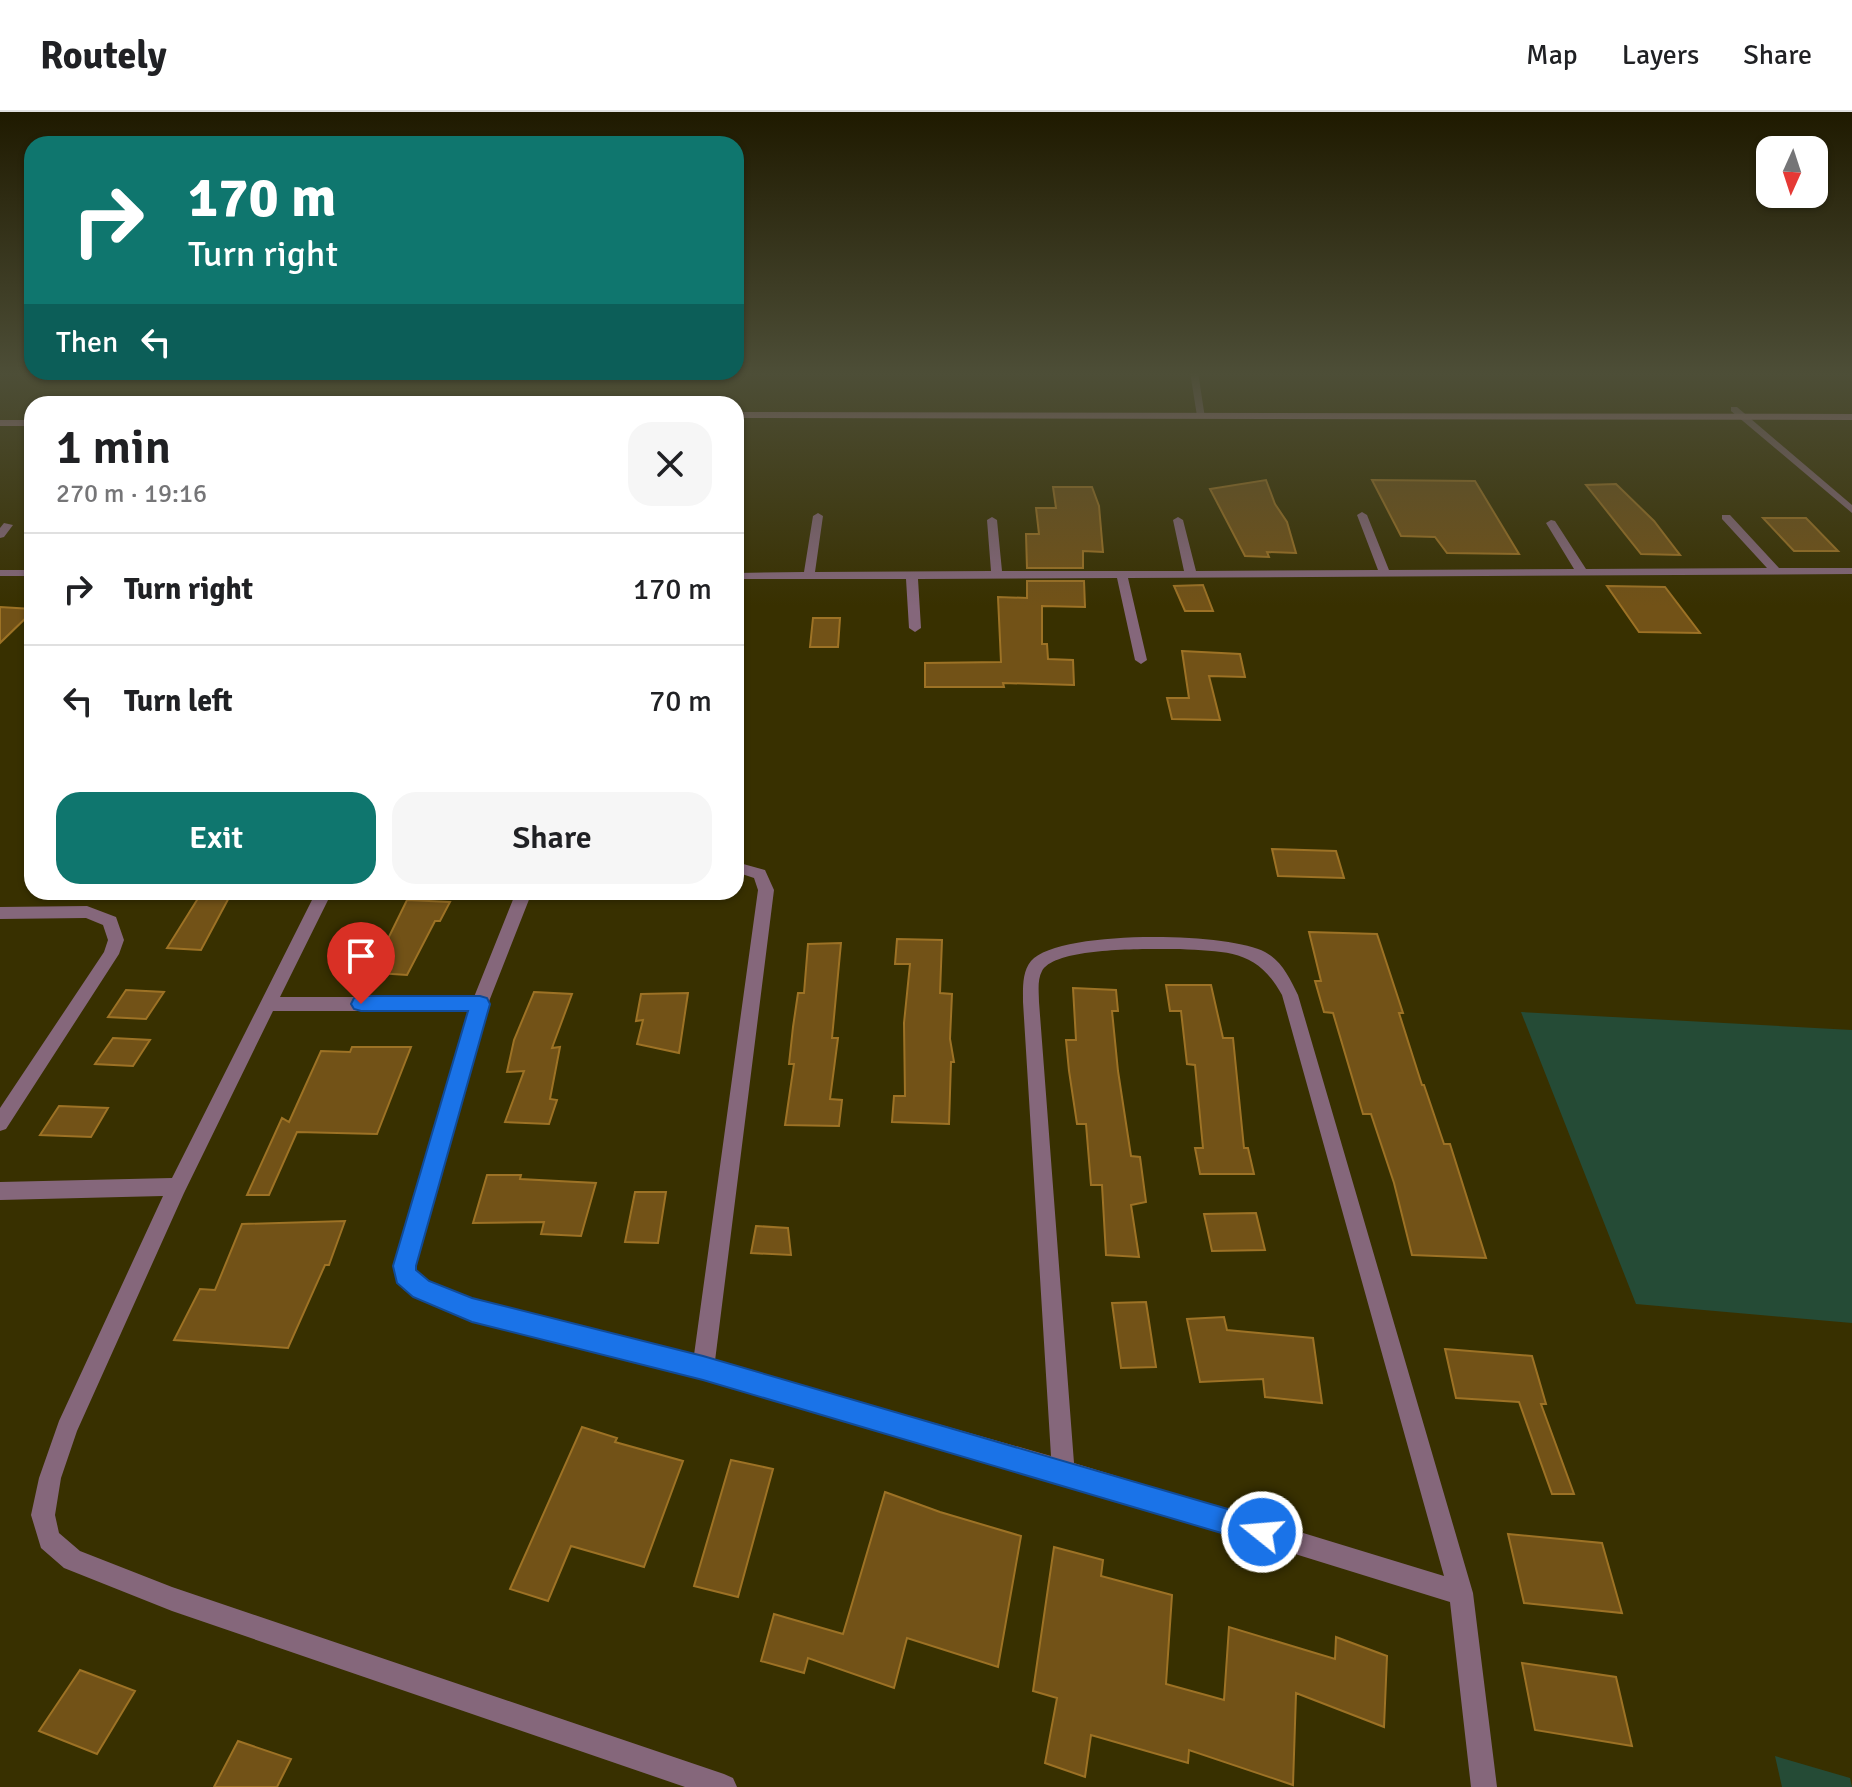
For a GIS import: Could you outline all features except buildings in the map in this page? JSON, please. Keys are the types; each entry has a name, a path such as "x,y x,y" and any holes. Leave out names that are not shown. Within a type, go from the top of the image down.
{"street":[{"path":"1783,450 1852,510"},
{"path":"1362,515 1385,574"},
{"path":"809,576 818,516"},
{"path":"1726,517 1776,571"},
{"path":"992,520 997,576"},
{"path":"1178,520 1191,575"},
{"path":"1551,523 1582,572"},
{"path":"744,576 1852,571"},
{"path":"0,573 24,573"},
{"path":"1122,575 1141,660"},
{"path":"912,577 915,628"},
{"path":"703,1368 766,890 760,874 744,869"},
{"path":"320,900 177,1187 67,1429 50,1478 43,1515 49,1540 72,1560 109,1576 671,1778 724,1787"},
{"path":"521,900 480,1004 408,1252 405,1275 421,1289 472,1310 703,1368 1063,1471 1461,1593"},
{"path":"0,913 87,912 110,921 116,940 111,954 0,1123"},
{"path":"1063,1471 1031,1002 1033,973 1036,965 1046,956 1070,948 1203,942 1248,950 1276,969 1290,995 1461,1593 1484,1787"},
{"path":"271,1004 480,1004"},
{"path":"0,1191 177,1187"}],"green space":[{"path":"1521,1012 1852,1030 1852,1323 1636,1304"},
{"path":"1775,1756 1850,1778 1852,1787 1782,1787"}],"route":[{"path":"361,1004 480,1004 405,1266 405,1275 421,1289 472,1310 703,1368 1063,1471 1262,1532"}]}
